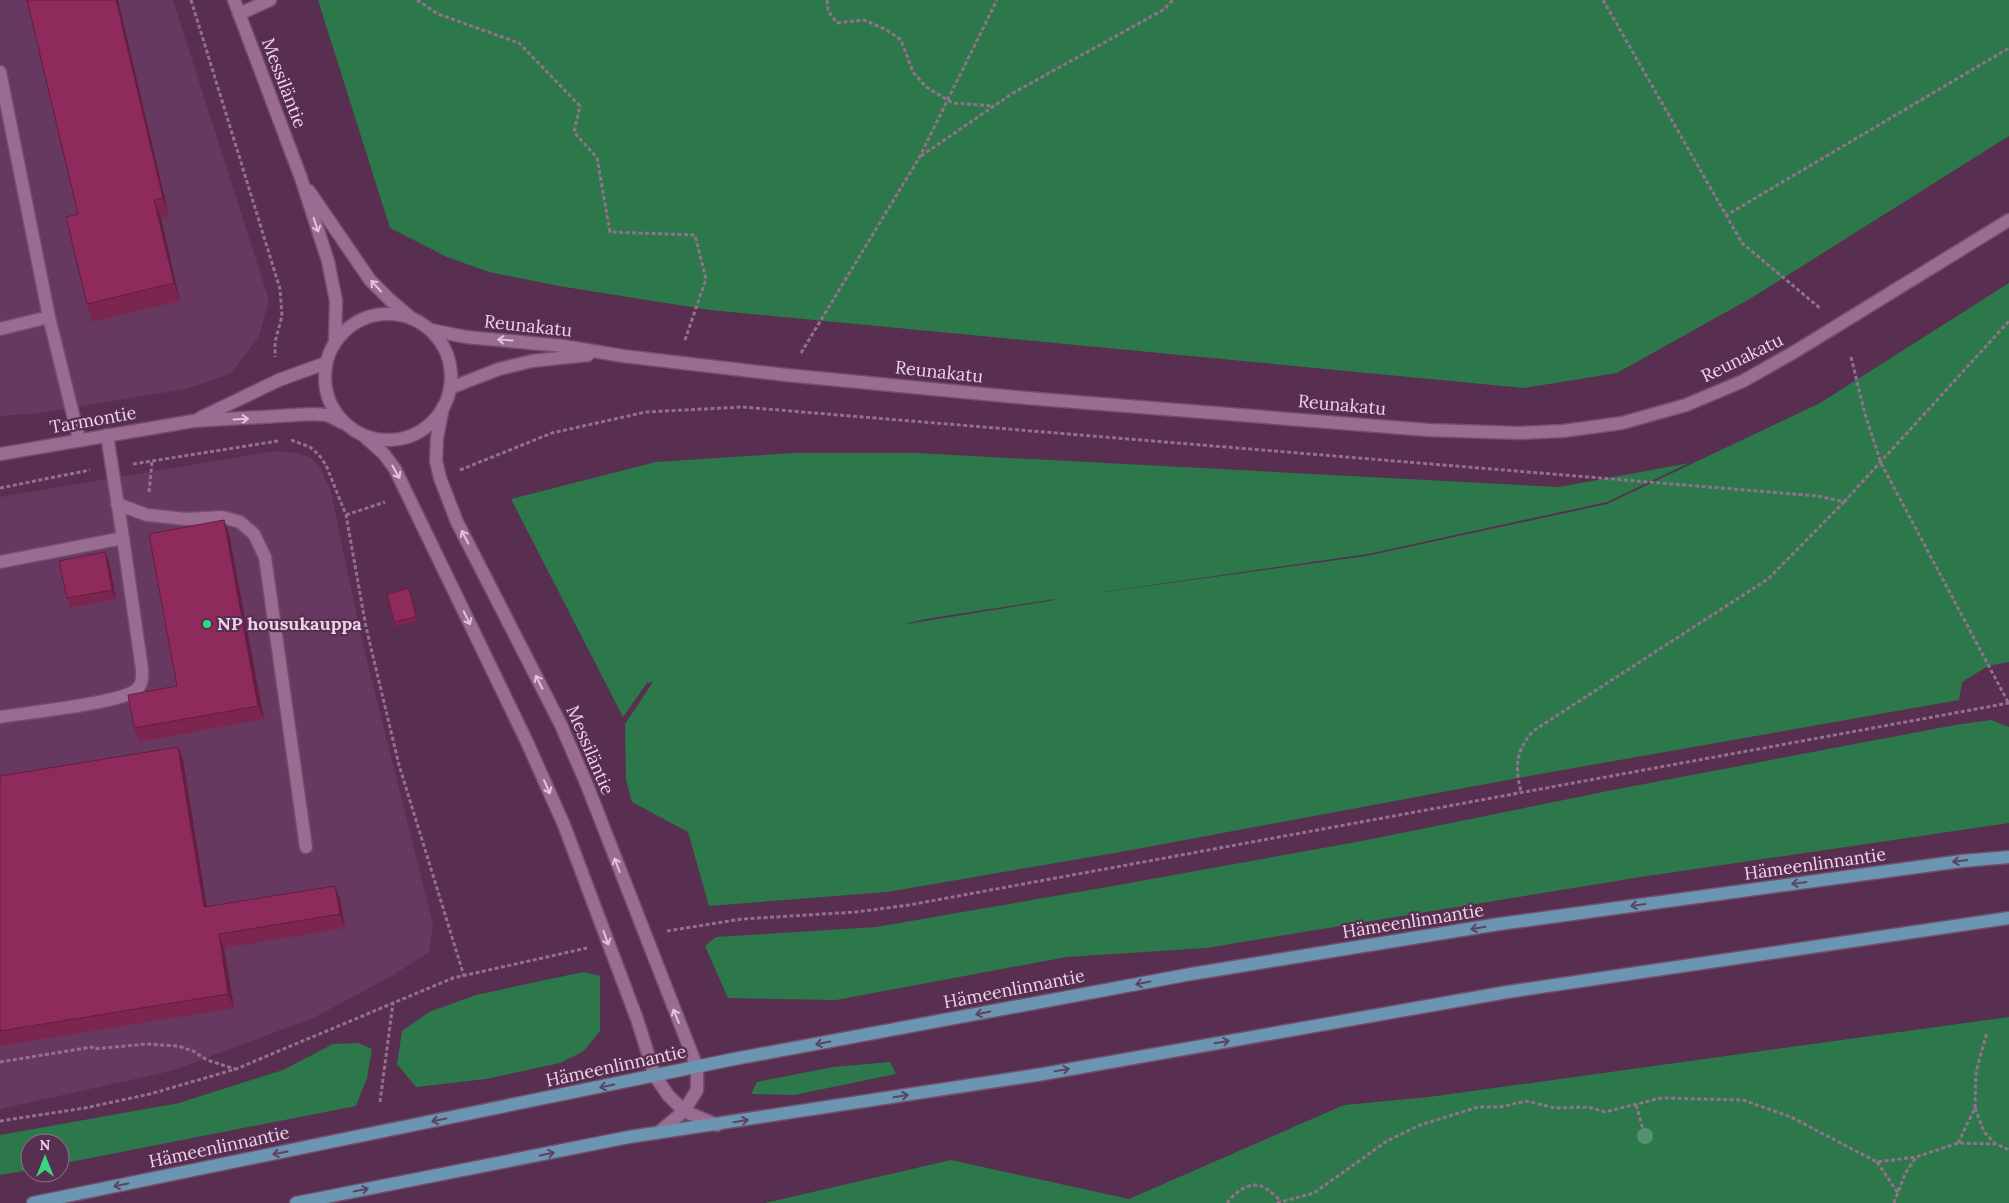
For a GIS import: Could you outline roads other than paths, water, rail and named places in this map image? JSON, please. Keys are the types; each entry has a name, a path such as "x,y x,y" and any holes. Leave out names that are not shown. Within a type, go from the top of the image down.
{"main road":[{"name":"Hämeenlinnantie","path":"33,1203 697,1067 1191,974 1499,924 1952,862 2009,857"},
{"path":"296,1203 658,1133 1043,1074 1507,992 2009,918"}],"street":[{"name":"Messiläntie","path":"234,0 301,178 332,278 337,317 335,342"},
{"path":"240,14 270,0"},
{"path":"0,72 49,317 79,439"},
{"name":"Messiläntie","path":"301,178 370,280 412,318"},
{"name":"Reunakatu","path":"431,330 466,337 554,344 622,356 787,375 1036,399 1428,430 1520,433 1563,431 1622,423 1686,405 1743,381 1796,352 2009,220"},
{"path":"364,436 382,440 400,439 417,433 432,422 443,407 450,388 450,367 444,348 431,330 412,318 391,314 369,316 350,326 335,342 326,363 325,382 330,404 345,424 364,436 384,454 395,469 408,493 523,733 564,825 636,1019 655,1076 668,1095 684,1111 717,1125"},
{"path":"0,330 49,317"},
{"name":"Reunakatu","path":"450,388 485,373 532,360 585,355 622,356"},
{"name":"Tarmontie","path":"193,421 279,380 326,363"},
{"name":"Messiläntie","path":"443,407 437,438 436,461 440,478 457,522 561,725 587,785 697,1067 696,1090 684,1111 658,1133"},
{"name":"Tarmontie","path":"0,454 106,434 193,421 327,415 345,424"},
{"path":"0,717 117,699 136,691 142,682 142,669 106,434"},
{"path":"117,504 147,516 186,519 222,517 240,522 254,534 265,557 306,847"},
{"path":"0,562 122,538"}],"place":[{"name":"NP housukauppa","path":"207,624"}]}
